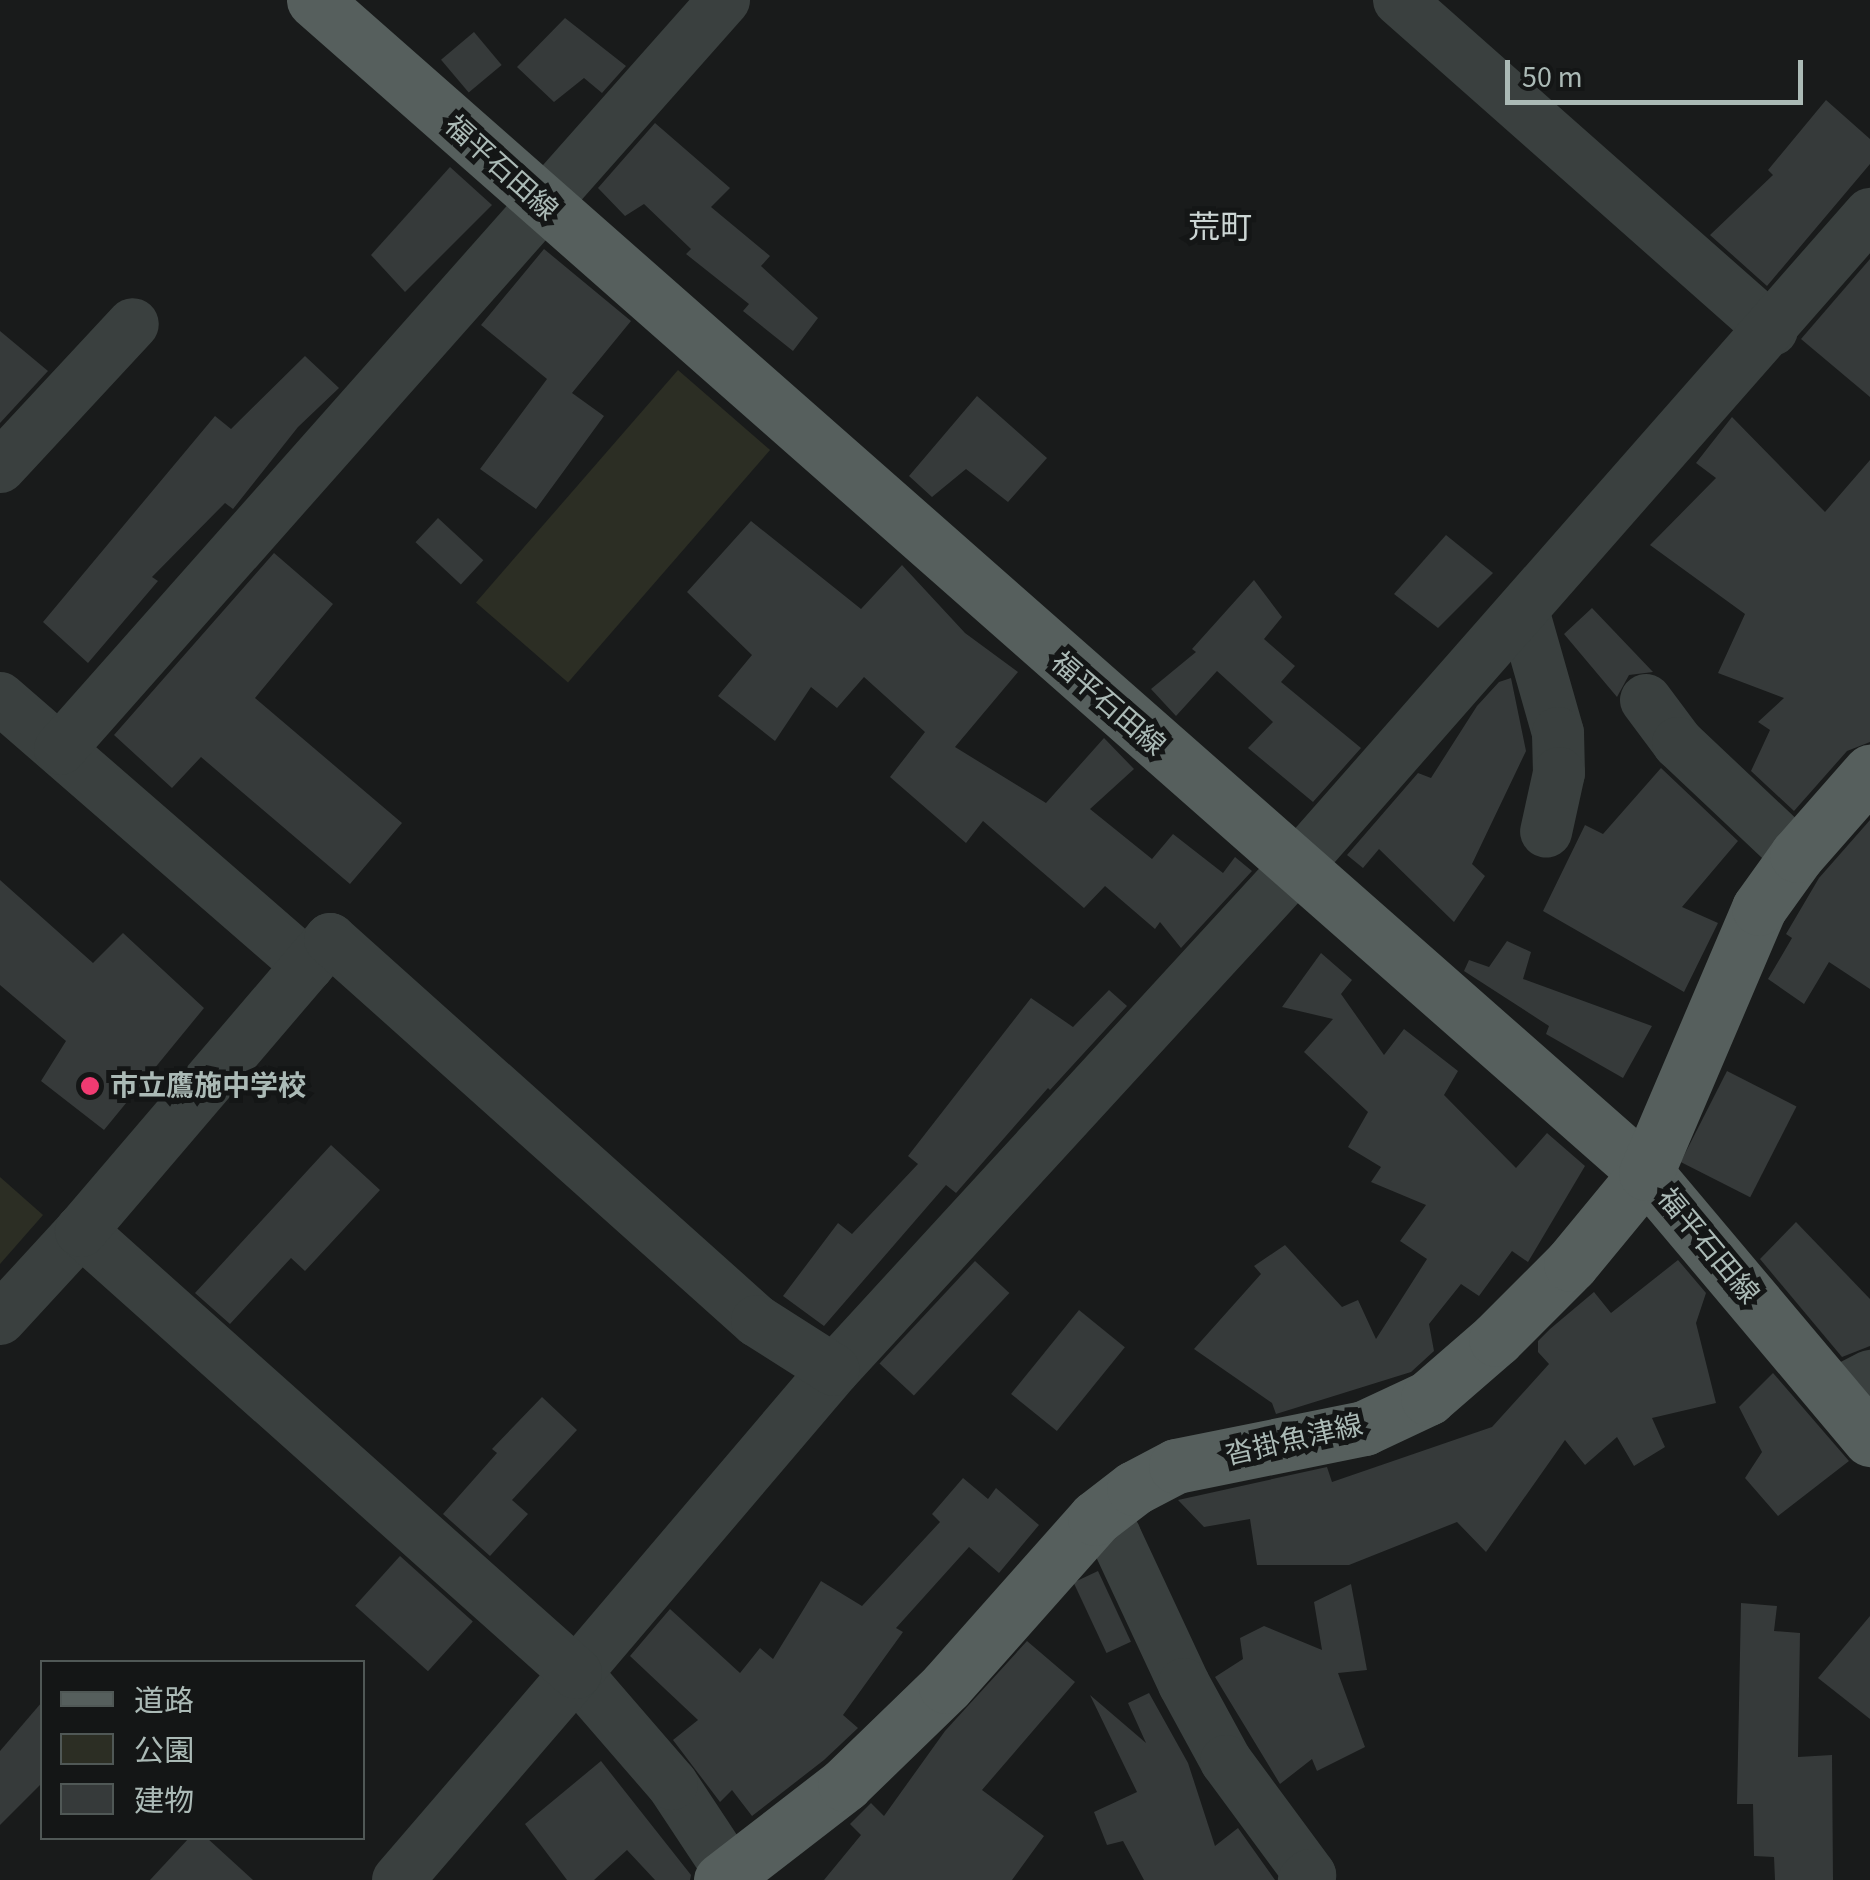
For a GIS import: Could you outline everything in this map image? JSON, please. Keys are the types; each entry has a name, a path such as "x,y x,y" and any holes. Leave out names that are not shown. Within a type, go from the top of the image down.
{"main road":[{"name":"福平石田線","path":"314,0 1295,868 1646,1172 1852,1386 1870,1439"},
{"name":"沓掛魚津線","path":"743,1872 845,1784 946,1686 1096,1518 1134,1488 1176,1466 1364,1428 1428,1398 1571,1264 1646,1172 1759,908 1798,855 1868,777"}],"street":[{"path":"60,750 724,0"},
{"path":"1399,0 1772,330"},
{"path":"398,1880 834,1370 1295,868 1870,214"},
{"path":"0,467 133,324"},
{"path":"1523,610 1558,733 1559,772 1546,832"},
{"path":"0,698 308,966"},
{"path":"1646,700 1678,744 1798,855"},
{"path":"0,1320 330,940 757,1321 834,1370"},
{"path":"80,1231 576,1673 743,1872"},
{"path":"1096,1518 1115,1536 1184,1684 1226,1761 1310,1874 1304,1880"}],"green space":[{"path":"678,370 770,450 568,682 476,602"},
{"path":"0,1177 43,1215 0,1264"}],"building":[{"path":"565,18 626,66 602,93 584,78 554,102 517,67"},
{"path":"474,32 502,65 469,93 441,60"},
{"path":"1826,100 1870,139 1870,164 1767,286 1710,235 1773,175 1768,170"},
{"path":"655,123 730,188 711,207 770,256 761,266 818,318 793,351 743,311 749,304 686,254 691,249 644,204 625,216 598,188"},
{"path":"450,167 492,205 405,292 371,255"},
{"path":"544,249 631,321 572,393 604,416 536,509 480,469 547,379 481,325"},
{"path":"1870,259 1870,397 1801,339"},
{"path":"0,331 48,371 0,423"},
{"path":"305,356 339,388 298,427 233,509 225,503 152,577 158,581 88,663 43,622 215,416 231,429"},
{"path":"977,396 1047,458 1008,502 966,469 932,497 909,476"},
{"path":"1732,417 1825,512 1870,460 1870,742 1847,751 1794,811 1751,771 1770,730 1758,722 1784,698 1718,673 1745,614 1650,545 1716,478 1696,463"},
{"path":"438,518 483,560 461,584 415,542"},
{"path":"751,521 861,609 902,565 965,633 1018,672 955,747 1046,803 1104,738 1134,769 1090,809 1152,859 1173,834 1223,873 1235,857 1252,871 1181,948 1160,922 1155,929 1105,886 1084,908 983,821 966,843 890,777 925,732 864,677 837,708 811,687 775,741 718,696 752,655 687,592"},
{"path":"1446,535 1493,573 1438,628 1394,594"},
{"path":"274,553 333,604 255,698 402,823 350,884 201,757 172,788 114,735"},
{"path":"1254,580 1282,617 1264,639 1295,666 1281,682 1361,748 1313,802 1248,748 1273,722 1217,671 1176,716 1151,689 1196,652 1192,649"},
{"path":"1592,608 1653,672 1629,675 1617,697 1564,634"},
{"path":"1511,678 1526,751 1472,864 1485,876 1454,922 1379,849 1363,868 1347,855 1418,773 1431,778 1477,706 1499,682"},
{"path":"1661,768 1738,841 1682,907 1718,923 1684,992 1543,911 1585,825 1603,834"},
{"path":"1870,820 1870,989 1829,962 1804,1004 1768,979 1792,938 1786,934 1819,878"},
{"path":"0,880 93,963 123,933 204,1008 104,1130 41,1081 66,1041 0,985"},
{"path":"1507,941 1531,952 1523,979 1652,1026 1623,1078 1546,1034 1549,1026 1464,971 1469,960 1489,967"},
{"path":"1321,953 1352,980 1341,994 1384,1055 1404,1029 1458,1071 1444,1095 1516,1168 1547,1133 1585,1166 1528,1262 1512,1251 1479,1296 1461,1284 1429,1324 1434,1351 1411,1372 1276,1414 1272,1403 1194,1349 1261,1274 1254,1266 1285,1245 1342,1307 1358,1300 1376,1339 1427,1259 1400,1241 1426,1205 1371,1182 1381,1167 1348,1147 1368,1112 1304,1052 1333,1019 1282,1007"},
{"path":"1109,990 1127,1006 956,1193 946,1185 824,1326 783,1296 838,1223 852,1234 918,1164 908,1156 1031,998 1073,1027"},
{"path":"1727,1071 1796,1106 1750,1197 1681,1162"},
{"path":"331,1145 380,1190 305,1271 291,1258 230,1324 195,1293"},
{"path":"1796,1222 1870,1299 1870,1346 1842,1357 1760,1259"},
{"path":"1678,1260 1706,1293 1696,1323 1716,1403 1652,1418 1665,1447 1634,1466 1617,1437 1585,1465 1565,1440 1486,1552 1457,1522 1349,1565 1257,1565 1250,1519 1204,1527 1178,1500 1327,1467 1332,1482 1492,1427 1549,1364 1538,1352 1538,1341 1550,1329 1594,1292 1611,1313"},
{"path":"975,1261 1009,1293 914,1395 880,1363"},
{"path":"1079,1310 1125,1347 1057,1431 1011,1394"},
{"path":"1773,1373 1849,1461 1778,1516 1745,1478 1762,1452 1739,1407"},
{"path":"542,1397 577,1430 512,1500 528,1514 490,1556 443,1514 497,1453 492,1449"},
{"path":"963,1478 988,1499 996,1488 1039,1525 999,1573 969,1547 896,1628 903,1632 843,1715 858,1728 824,1760 752,1816 732,1790 720,1802 673,1740 698,1720 630,1656 670,1609 740,1673 760,1648 773,1659 821,1581 862,1606 940,1522 932,1514"},
{"path":"400,1556 473,1622 428,1671 355,1606"},
{"path":"1098,1571 1131,1642 1106,1653 1074,1582"},
{"path":"1351,1584 1367,1670 1338,1673 1365,1747 1317,1771 1312,1759 1280,1784 1215,1677 1243,1659 1240,1638 1264,1626 1322,1650 1314,1602"},
{"path":"1741,1603 1777,1606 1774,1631 1800,1633 1798,1757 1832,1755 1833,1880 1775,1880 1774,1857 1754,1856 1753,1804 1737,1804"},
{"path":"1870,1616 1870,1719 1818,1678"},
{"path":"1027,1641 1075,1682 982,1790 1044,1836 1012,1880 824,1880 861,1835 850,1824 871,1803 884,1816 945,1731"},
{"path":"1149,1693 1188,1763 1215,1846 1238,1828 1275,1880 1144,1880 1123,1841 1107,1845 1094,1812 1137,1792 1090,1695 1146,1743 1128,1703"},
{"path":"40,1704 40,1785 0,1825 0,1751"},
{"path":"601,1761 691,1875 690,1880 655,1880 627,1850 594,1880 567,1880 525,1824"},
{"path":"187,1840 209,1840 253,1880 150,1880"}],"place":[{"name":"市立鷹施中学校","path":"90,1086"}],"district":[{"name":"荒町","path":"1220,228"}]}
